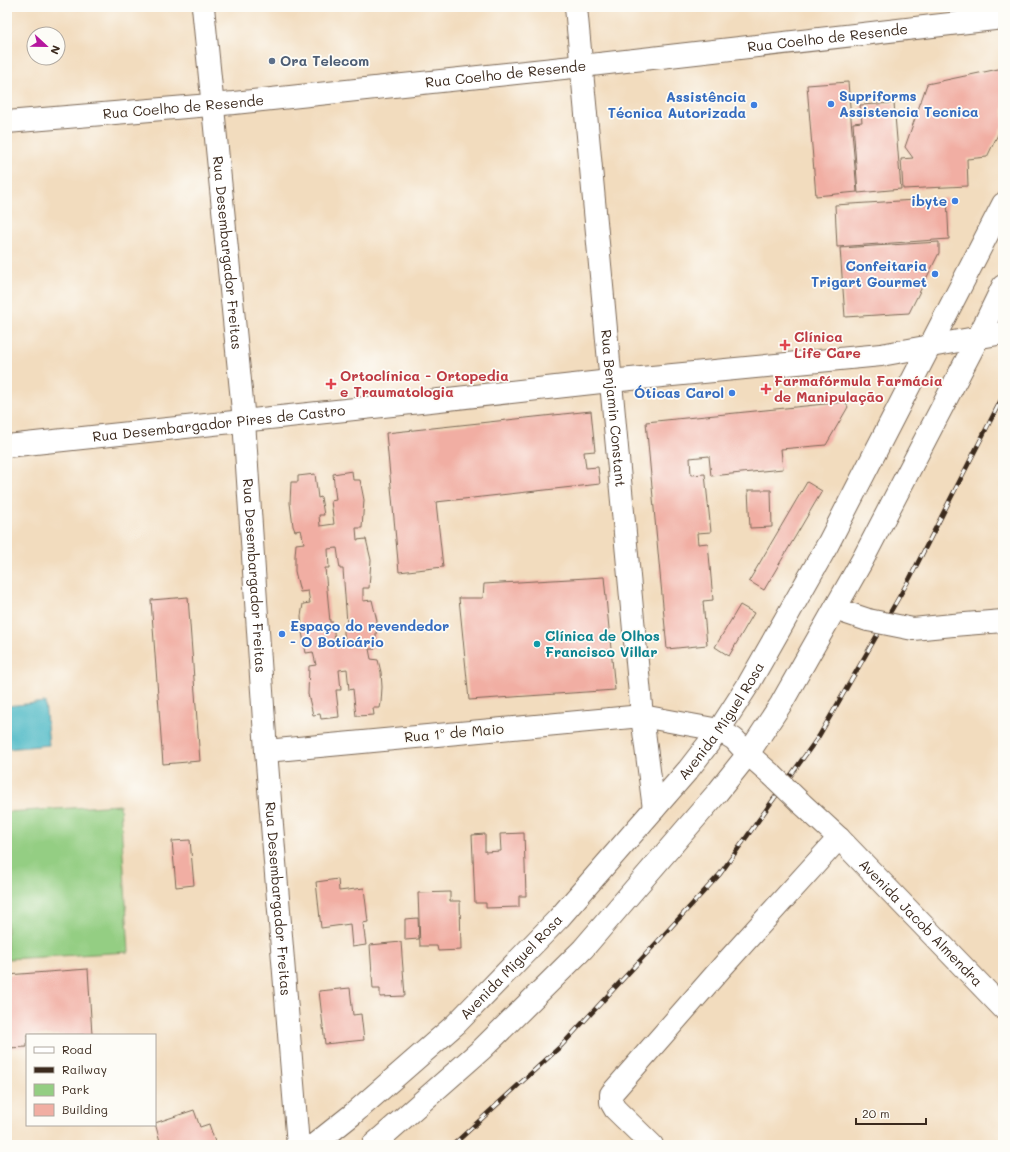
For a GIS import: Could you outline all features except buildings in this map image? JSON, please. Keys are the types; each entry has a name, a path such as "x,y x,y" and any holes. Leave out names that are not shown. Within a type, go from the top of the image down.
{"main road":[{"name":"Rua Desembargador Freitas","path":"204,7 244,421 266,751 298,1145"},
{"name":"Rua Benjamin Constant","path":"576,7 642,716 654,809"},
{"name":"Rua Coelho de Resende","path":"7,122 213,105 582,66 1003,18"},
{"name":"Avenida Miguel Rosa","path":"314,1145 456,1024 559,918 688,770 719,730 748,686 828,544 1003,204"},
{"path":"376,1144 482,1049 583,949 718,793 748,754 781,704 863,559 978,338 1003,286"},
{"name":"Rua Desembargador Pires de Castro","path":"7,446 610,380 881,355 1003,334"},
{"path":"835,609 868,620 913,629 1003,621"},
{"name":"Rua 1º de Maio","path":"266,751 642,716 719,730"},
{"name":"Avenida Jacob Almendra","path":"719,730 734,740 839,838 1003,1008"},
{"path":"652,1145 616,1109 611,1102 611,1094 723,966 839,838"}],"green space":[{"path":"120,805 129,952 7,959 7,812"}],"water":[{"path":"45,702 49,745 7,749 7,706"}],"railway":[{"path":"453,1145 562,1045 720,874 819,736 910,578 1003,396"}],"place":[{"name":"Ora Telecom","path":"272,61"},
{"name":"Supriforms Assistencia Tecnica","path":"831,104"},
{"name":"Assistência Técnica Autorizada","path":"754,105"},
{"name":"ibyte","path":"955,201"},
{"name":"Confeitaria Trigart Gourmet","path":"935,274"},
{"name":"Clínica Life Care","path":"785,345"},
{"name":"Ortoclínica - Ortopedia e Traumatologia","path":"331,384"},
{"name":"Farmafórmula Farmácia de Manipulação","path":"766,389"},
{"name":"Óticas Carol","path":"732,393"},
{"name":"Espaço do revendedor - O Boticário","path":"282,634"},
{"name":"Clínica de Olhos Francisco Villar","path":"537,644"}]}
